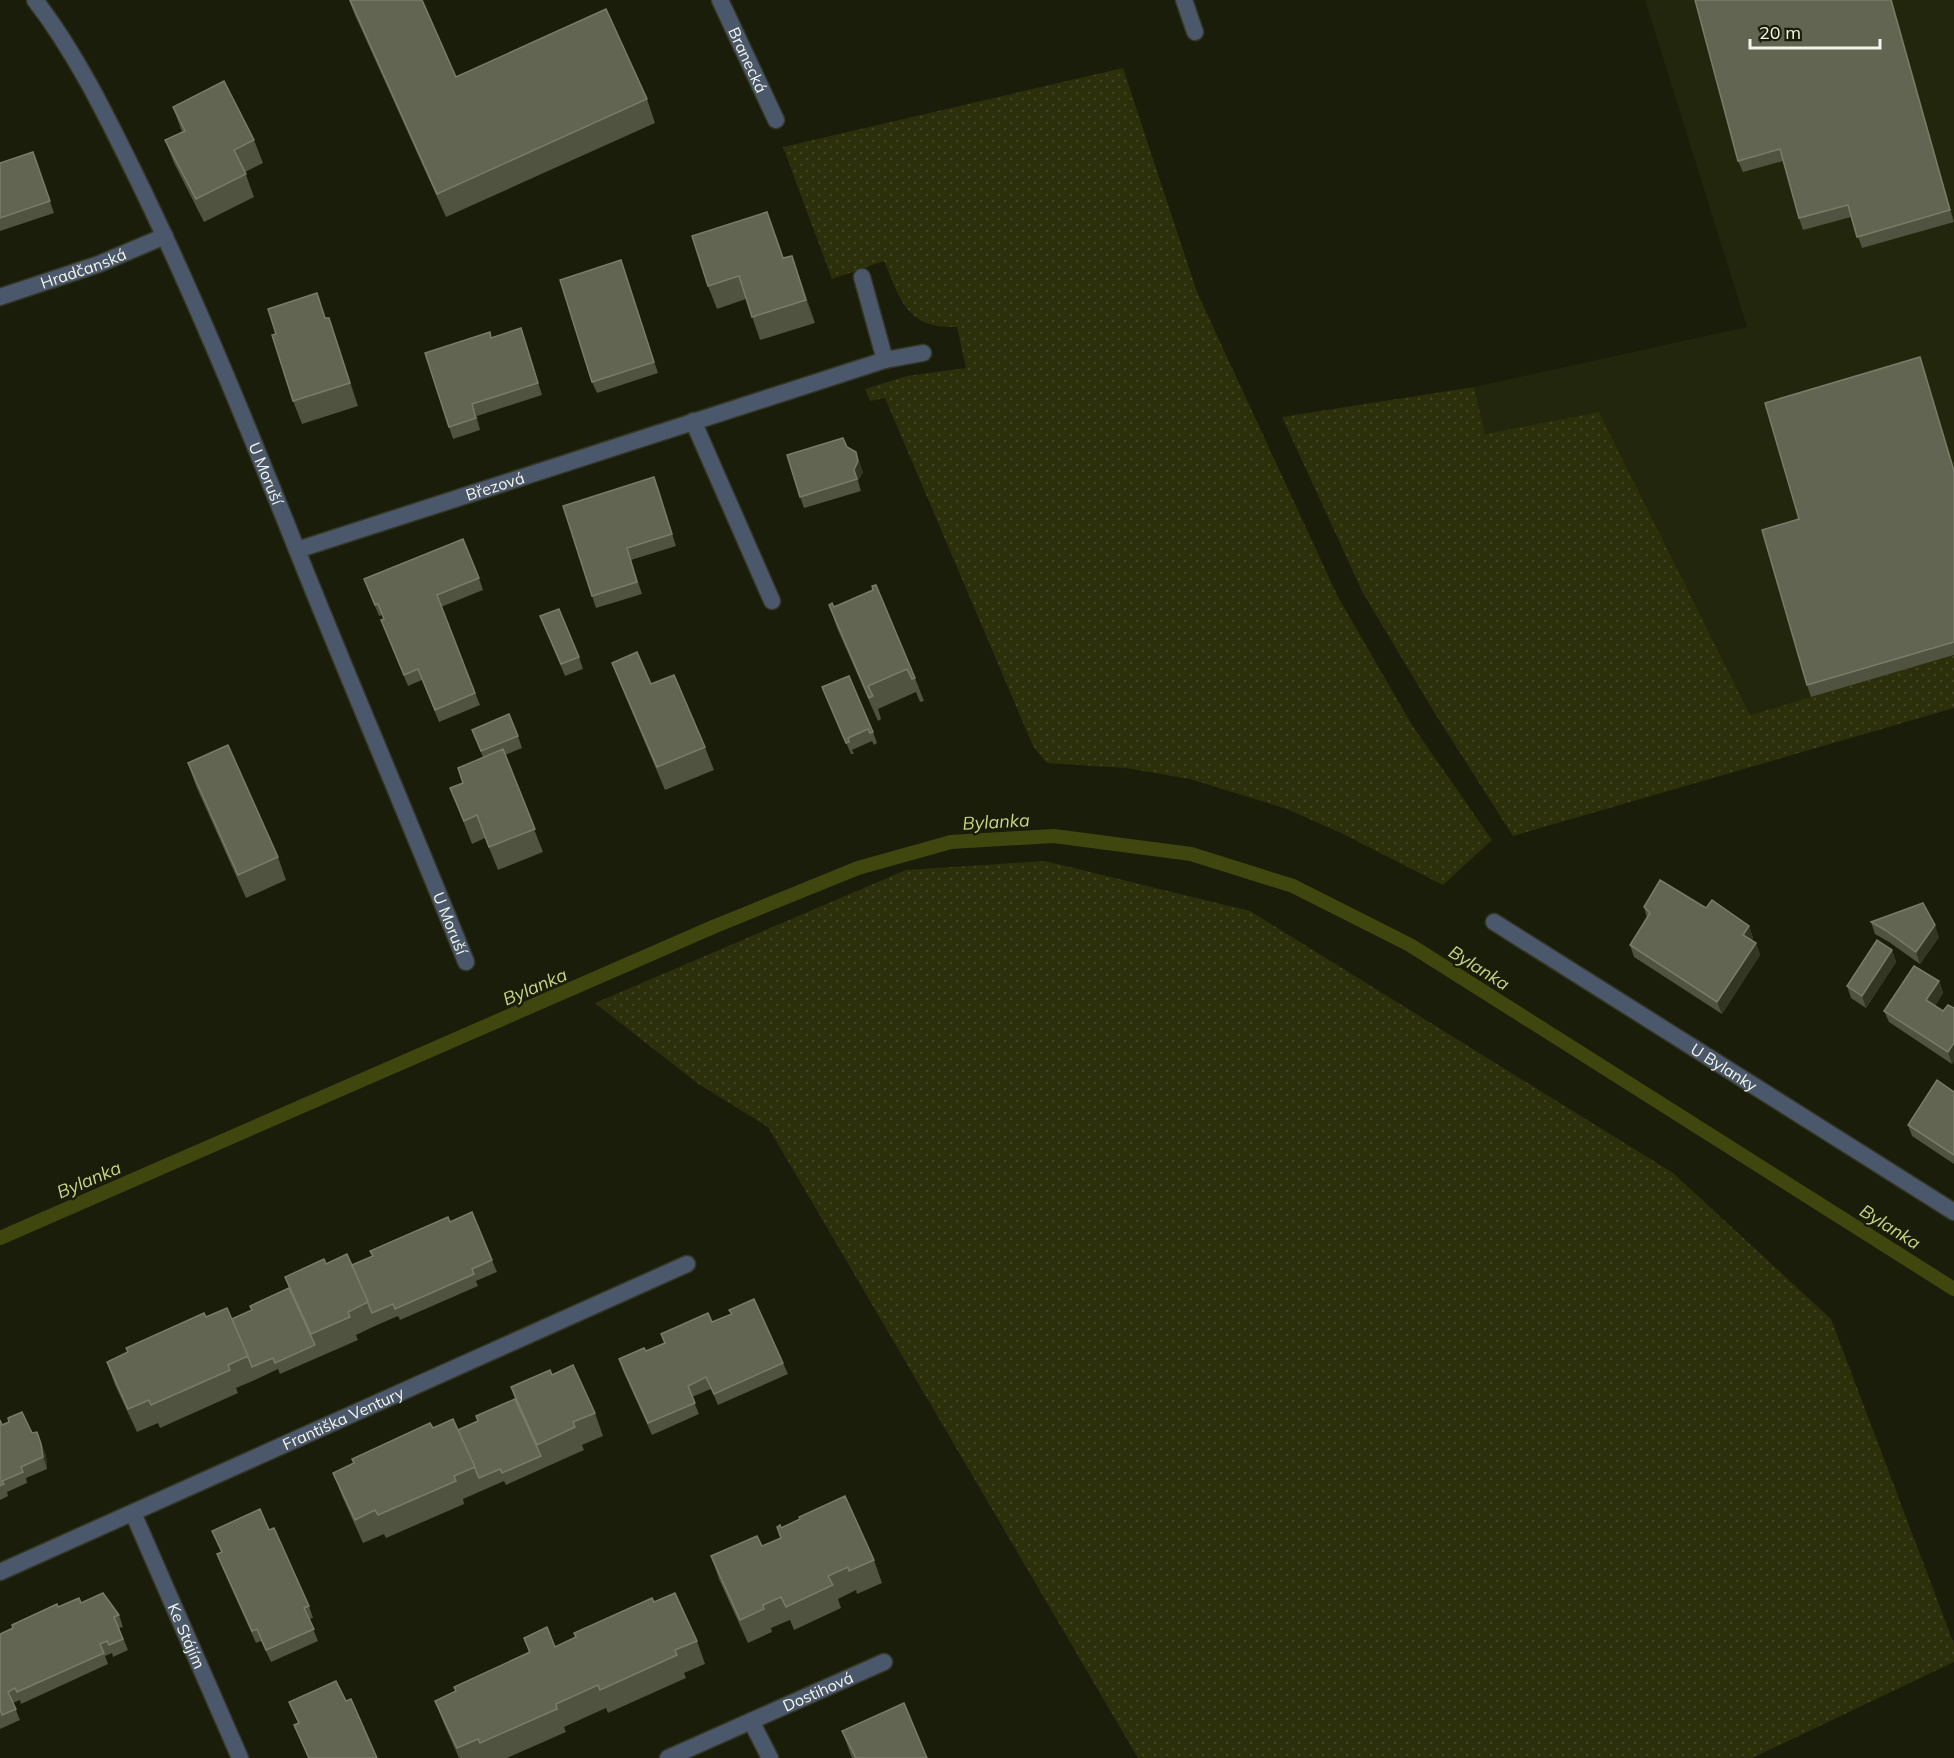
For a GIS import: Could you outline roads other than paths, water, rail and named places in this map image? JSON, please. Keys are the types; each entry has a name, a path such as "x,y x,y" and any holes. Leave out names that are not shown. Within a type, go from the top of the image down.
{"street":[{"name":"U Moruší","path":"35,0 55,25 74,56 165,236 235,395 466,962"},
{"name":"Branecká","path":"720,0 776,120"},
{"path":"1184,0 1195,32"},
{"name":"Hradčanská","path":"0,297 99,264 165,236"},
{"path":"862,277 885,360"},
{"name":"Březová","path":"297,550 885,360 922,353"},
{"path":"693,421 772,601"},
{"name":"U Bylanky","path":"1494,922 1954,1212"},
{"name":"Františka Ventury","path":"0,1572 687,1264"},
{"name":"Ke Stájím","path":"133,1513 240,1758"},
{"name":"Dostihová","path":"668,1758 884,1662"},
{"path":"751,1721 770,1758"}],"waterway":[{"name":"Bylanka","path":"0,1238 713,927 858,868 951,842 1054,836 1191,854 1293,886 1410,945 1954,1289"}]}
